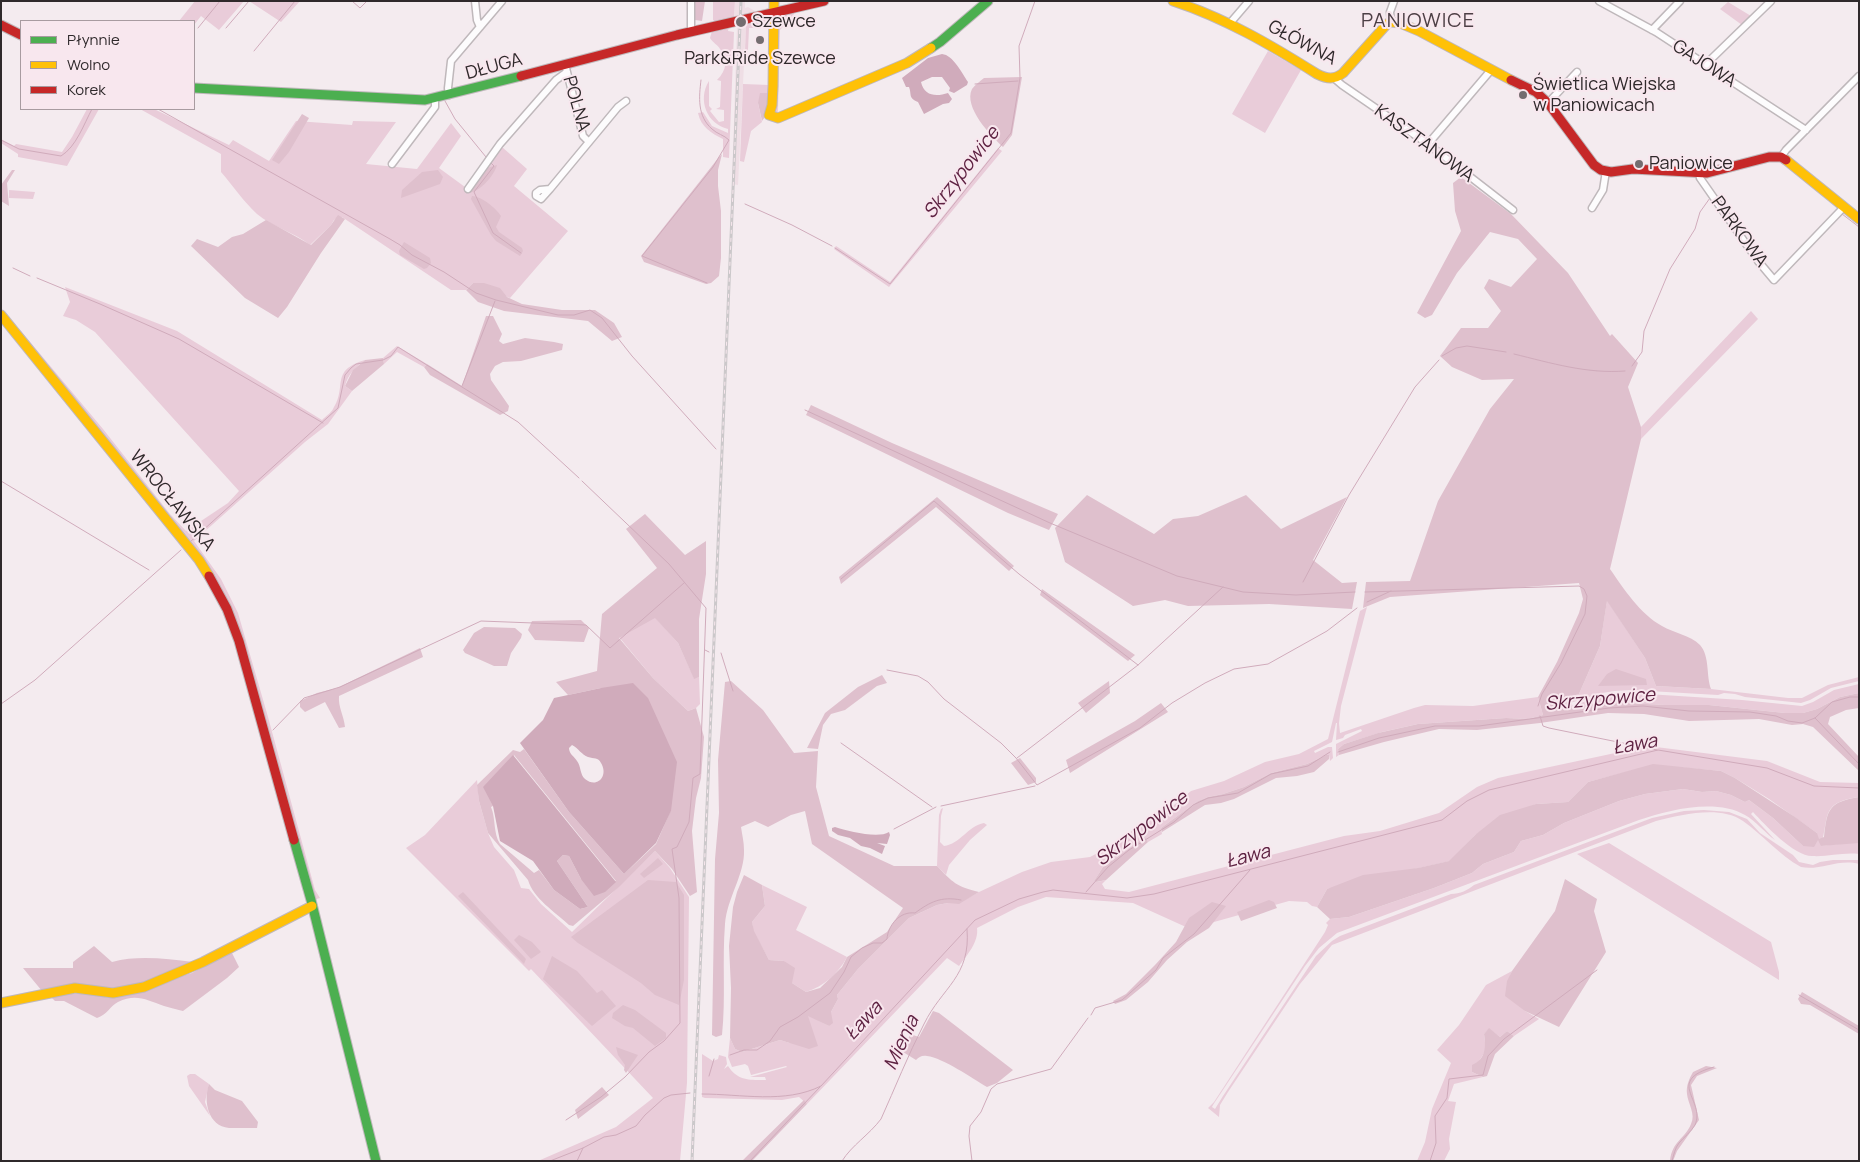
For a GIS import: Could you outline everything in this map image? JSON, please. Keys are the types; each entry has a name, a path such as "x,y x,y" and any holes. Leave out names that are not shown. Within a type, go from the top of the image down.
{"street":[{"path":"474,1 480,27"},
{"path":"449,95 451,61 502,1"},
{"path":"691,1 691,32"},
{"path":"774,1 773,86 772,106 769,115 778,118 907,63 953,32 988,1"},
{"name":"DŁUGA","path":"195,88 414,100 435,98 566,68 691,32 824,1"},
{"name":"GŁÓWNA","path":"1173,1 1203,10 1231,22 1317,74 1329,79 1335,79 1343,74 1380,30 1391,22"},
{"path":"1231,22 1249,1"},
{"path":"1394,1 1390,12 1391,22 1400,23 1418,31 1536,92 1548,103 1594,164 1606,171 1642,169 1699,173 1715,172 1769,157 1781,157 1791,163 1859,219"},
{"name":"GAJOWA","path":"1599,1 1652,30 1806,130"},
{"path":"1652,30 1680,1"},
{"path":"1705,65 1771,1"},
{"path":"1,25 20,34"},
{"path":"468,189 500,144 566,68"},
{"name":"POLNA","path":"566,68 583,136 589,142"},
{"path":"1428,144 1491,70"},
{"path":"1548,103 1577,72"},
{"path":"1781,157 1859,76"},
{"name":"KASZTANOWA","path":"1335,79 1428,144 1513,210"},
{"path":"392,164 435,107 435,98"},
{"name":"POLNA","path":"550,190 618,107 626,101"},
{"path":"1592,208 1603,190 1606,171"},
{"name":"PARKOWA","path":"1699,173 1700,178 1758,261 1774,280 1844,206"},
{"name":"WROCŁAWSKA","path":"1,315 189,547 213,580 223,598 232,621 266,735 312,906 376,1161"},
{"path":"1,1003 75,988 113,993 144,987 203,962 312,906"}],"shaded area":[{"path":"195,1 244,1 219,30 201,16 195,24 195,20 180,20"},
{"path":"249,1 300,1 281,22"},
{"path":"695,1 705,1 702,21 695,20"},
{"path":"713,1 735,1 734,16 737,17 716,22 713,20"},
{"path":"735,1 745,1 745,8 748,7 755,11 753,14 734,16"},
{"path":"1728,2 1751,16 1742,25 1720,9"},
{"path":"794,12 780,30 778,111 776,116 771,114 777,26 781,15"},
{"path":"765,19 770,21 771,26 758,24 758,28 749,28 748,50 745,50 746,24"},
{"path":"746,24 738,185 732,184 737,26"},
{"path":"729,27 728,31 734,32 729,158 723,157 723,139 707,129 701,122 698,113 703,112 712,126 728,133 728,129 714,122 710,117 704,103 704,96 709,81 709,106 712,109 710,111 719,122 724,121 724,110 716,109 720,107 721,84 721,81 717,80 723,72 725,61 723,53 710,38 712,31"},
{"path":"1268,51 1301,70 1265,133 1232,114"},
{"path":"942,54 953,61 968,82 967,85 954,93 949,91 950,88 942,77 932,77 921,82 928,93 939,95 948,93 952,99 949,103 943,104 924,114 918,102 912,98 909,87 906,87 902,78 928,58"},
{"path":"1022,77 1012,135 1003,147 980,121 971,104 970,96 972,89 984,78"},
{"path":"743,84 769,85 770,105 758,103 762,122 751,131 744,162 740,161"},
{"path":"760,93 767,93 768,105 767,112 762,121 758,103"},
{"path":"86,110 98,110 67,166 18,157 18,154 1,143 1,139 14,146 16,144 62,152"},
{"path":"142,110 156,110 229,145 233,140 269,161 296,121 352,125 353,121 396,122 366,164 417,169 451,123 461,136 439,168 465,187 502,147 527,169 514,186 568,231 510,298 473,283 466,290 451,290 342,217 334,220 310,245 269,222 252,209 221,172 221,154"},
{"path":"302,114 309,118 289,152 279,164 272,160"},
{"path":"998,148 1002,151 889,287 834,249 836,246 890,282"},
{"path":"722,154 718,170 721,211 719,276 711,283 706,284 644,262 641,256"},
{"path":"497,165 493,174 486,182 470,193 487,168"},
{"path":"12,170 15,170 7,183 9,206 1,201 1,185"},
{"path":"438,170 443,177 440,184 401,198 402,190 422,172"},
{"path":"1461,177 1511,214 1568,273 1610,336 1612,334 1638,363 1628,387 1641,427 1641,439 1610,569 1633,600 1647,615 1662,626 1687,636 1700,645 1707,660 1711,689 1656,686 1645,658 1607,601 1600,646 1579,694 1569,697 1573,707 1612,702 1709,705 1785,713 1803,713 1817,709 1840,697 1859,693 1859,708 1846,710 1830,717 1828,724 1859,757 1859,771 1813,727 1803,724 1792,725 1759,719 1689,721 1644,714 1608,713 1477,730 1439,729 1339,755 1338,749 1344,744 1378,733 1418,724 1506,718 1528,719 1543,715 1538,697 1557,662 1579,613 1583,599 1579,583 1390,597 1363,608 1366,582 1410,581 1438,501 1490,409 1514,379 1482,380 1452,367 1440,356 1461,328 1488,328 1501,311 1484,288 1489,279 1511,287 1537,259 1518,239 1490,232 1457,273 1432,315 1425,318 1417,313 1461,231 1455,211 1453,183"},
{"path":"9,190 35,192 33,199 9,198"},
{"path":"472,196 484,200 499,213 501,216 496,227 499,232 522,248 523,251 520,256 496,241 491,235 471,199"},
{"path":"338,215 345,219 278,318 245,298 191,246 197,239 218,247 232,237 243,234 266,220 311,245"},
{"path":"404,242 430,258 431,263 427,268 424,269 400,255 399,251"},
{"path":"473,283 484,283 500,288 507,297 522,304 562,310 595,310 614,323 622,337 612,341 588,321 504,311 478,302 466,290"},
{"path":"65,287 177,331 322,420 332,410 337,401 343,374 354,364 365,360 350,374 345,386 352,391 328,424 305,442 194,541 221,579 238,613 315,890 320,898 313,900 228,604 19,332 21,331 103,429 170,514 186,531 228,503 239,491 95,332 76,320 63,316 70,302"},
{"path":"1751,311 1758,319 1641,439 1641,427"},
{"path":"486,316 493,316 502,334 499,341 503,344 525,338 563,344 562,350 521,361 503,362 495,366 490,374 491,380 509,406 508,411 500,415 430,375 424,367 427,364 462,386"},
{"path":"397,346 427,364 424,367 397,352 384,364 383,358"},
{"path":"383,358 384,364 352,391 345,386 353,370 365,360"},
{"path":"811,405 892,443 1058,514 1049,530 1008,513 806,415"},
{"path":"1087,495 1154,534 1173,519 1198,516 1246,495 1281,529 1347,497 1313,560 1342,583 1357,582 1352,609 1269,604 1188,606 1165,600 1133,606 1065,562 1055,528"},
{"path":"937,497 1014,566 1009,571 936,507 841,584 839,577"},
{"path":"645,514 685,555 706,541 706,574 699,619 699,677 694,679 678,643 655,618 619,638 653,678 688,711 696,708 704,737 701,778 696,798 692,831 697,892 690,896 672,869 655,851 619,887 573,926 569,925 539,899 528,880 488,833 479,801 477,785 513,750 520,752 524,749 569,812 624,874 656,844 671,810 601,688 568,695 556,682 597,671 602,614 657,568 626,529","holes":["514,755 616,881 581,879 569,856 563,855 557,861 588,907 580,909 554,890 539,870 534,873 500,844 496,835 491,807"]},
{"path":"1042,589 1135,655 1128,661 1040,595"},
{"path":"1607,600 1645,658 1656,686 1711,689 1802,698 1828,685 1859,677 1859,681 1831,688 1801,703 1724,693 1718,695 1632,690 1602,693 1570,703 1569,697 1579,694 1600,646"},
{"path":"1367,607 1341,706 1340,733 1425,705 1473,706 1538,697 1543,715 1528,719 1506,718 1418,724 1382,732 1344,744 1338,749 1339,755 1336,757 1336,744 1362,731 1361,729 1336,740 1336,723 1332,742 1314,751 1315,753 1332,747 1333,758 1330,761 1329,755 1326,755 1307,764 1271,773 1244,787 1198,801 1161,828 1162,834 1148,842 1145,837 1103,867 1094,881 1106,880 1102,884 1105,889 1129,892 1344,836 1380,831 1439,813 1477,787 1498,778 1648,746 1767,761 1820,782 1859,783 1859,797 1838,803 1832,807 1827,818 1821,846 1855,842 1859,843 1859,854 1805,855 1780,839 1753,812 1751,814 1775,840 1745,815 1733,810 1720,807 1692,807 1639,820 1337,933 1319,948 1305,966 1213,1105 1212,1107 1215,1109 1316,956 1332,941 1340,936 1451,894 1464,891 1474,885 1652,818 1684,811 1729,812 1747,819 1760,833 1793,855 1799,862 1813,865 1833,860 1859,860 1859,864 1844,862 1808,868 1801,867 1785,857 1743,821 1723,813 1700,813 1656,821 1332,945 1300,984 1228,1092 1220,1105 1219,1117 1208,1108 1214,1102 1325,932 1328,925 1326,923 1330,919 1349,917 1472,873 1483,864 1514,852 1521,841 1543,835 1564,823 1619,801 1645,794 1683,789 1702,792 1716,791 1731,795 1745,802 1749,800 1773,818 1803,846 1817,833 1769,799 1721,771 1653,765 1588,782 1568,802 1536,804 1475,835 1450,861 1327,889 1317,907 1307,902 1289,901 1214,922 1197,932 1133,903 1046,897 1018,907 977,928 974,943 959,966 947,958 807,1104 799,1097 782,1100 702,1097 702,1054 713,1061 718,1059 719,1055 726,1057 727,1064 724,1069 728,1066 736,1075 749,1080 766,1080 765,1077 750,1077 787,1067 751,1075 748,1066 745,1064 732,1067 728,1057 730,1038 735,1049 742,1052 780,1040 790,1043 808,1015 829,1026 831,1012 838,999 837,995 858,969 909,918 937,905 959,903 1022,872 1051,862 1090,857 1113,845 1137,827 1163,814 1191,791 1224,781 1265,762 1299,754 1328,739 1360,611"},
{"path":"655,617 678,643 694,678 699,677 700,704 696,708 688,711 653,678 619,637"},
{"path":"581,620 589,628 584,642 535,640 528,630 532,621"},
{"path":"484,627 515,628 522,634 511,653 507,666 494,666 465,653 463,650 474,633"},
{"path":"420,648 423,657 339,696 339,704 345,727 339,728 325,702 305,712 300,707 300,701 317,693 337,688"},
{"path":"1616,669 1646,679 1647,685 1598,686 1607,674"},
{"path":"882,675 887,683 877,686 845,710 831,714 823,725 818,749 807,748 825,713 858,687"},
{"path":"731,681 763,710 794,753 818,751 816,787 829,836 894,866 937,866 955,883 979,892 959,904 937,905 909,918 858,969 837,995 838,999 831,1012 833,1023 829,1026 808,1016 818,1046 809,1049 780,1040 742,1052 735,1049 730,1038 731,988 729,946 733,907 744,875 762,885 765,906 752,922 754,931 769,960 784,961 795,968 792,983 806,992 820,988 842,967 847,957 887,932 903,908 812,844 805,811 791,815 768,827 755,821 741,827 744,859 726,914 725,924 722,1035 716,1037 712,1035 715,859 719,813 718,760 725,682"},
{"path":"1109,681 1110,693 1086,713 1078,703"},
{"path":"633,683 648,698 677,762 671,811 656,843 624,874 569,812 520,743 543,720 554,698","holes":["572,745 586,756 600,761 604,772 600,780 594,783 589,782 583,777 576,759 569,750"]},
{"path":"1859,684 1859,693 1840,697 1817,709 1803,713 1785,713 1709,705 1612,702 1573,708 1572,706 1603,695 1631,693 1802,706 1834,690"},
{"path":"1161,703 1168,712 1070,773 1066,760 1135,721"},
{"path":"513,755 616,882 605,892 594,896 581,879 569,856 563,855 557,861 588,907 580,909 554,890 533,861 500,841 493,806 483,787"},
{"path":"1329,755 1329,759 1314,772 1276,778 1234,799 1205,805 1162,832 1161,828 1198,801 1244,787 1271,773 1307,764"},
{"path":"1020,758 1036,778 1036,782 1028,785 1011,763"},
{"path":"1653,764 1721,771 1795,817 1817,833 1819,839 1824,837 1828,813 1831,808 1841,801 1859,797 1859,843 1821,846 1818,840 1814,847 1803,846 1773,818 1749,800 1745,802 1731,795 1716,791 1702,792 1683,789 1645,794 1619,801 1564,823 1543,835 1521,841 1514,852 1483,864 1472,873 1349,917 1330,919 1317,907 1327,889 1363,875 1418,868 1449,861 1475,835 1500,815 1536,804 1568,802 1588,782"},
{"path":"477,780 479,801 494,847 514,870 521,888 529,889 541,904 572,932 655,851 670,868 689,897 687,1083 680,1161 538,1161 616,1127 653,1098 531,969 529,971 406,848 425,835"},
{"path":"943,808 940,842 944,846 955,842 978,825 984,823 987,825 970,840 949,865 946,875 937,866 939,815"},
{"path":"835,827 871,835 889,832 890,835 887,844 877,843 885,846 882,854 861,846 850,838 838,835 832,831 832,828"},
{"path":"1145,837 1148,842 1106,880 1094,881 1103,867"},
{"path":"1609,843 1771,942 1779,972 1779,980 1577,854"},
{"path":"658,858 663,864 644,878 640,874"},
{"path":"1565,879 1597,899 1594,911 1606,952 1559,1027 1525,1011 1505,996 1507,981 1512,971 1555,911"},
{"path":"648,880 676,882 684,895 684,980 679,1005 655,995 641,983 571,937"},
{"path":"762,885 807,907 796,930 847,957 835,974 825,983 806,992 792,983 784,961 769,960 753,931 752,922 765,906"},
{"path":"463,892 526,959 524,964 458,896"},
{"path":"1269,900 1274,902 1277,908 1241,921 1237,912"},
{"path":"1212,902 1226,906 1209,928 1187,942 1167,960 1148,982 1126,1000 1115,1004 1113,1001 1126,994 1176,942 1189,918"},
{"path":"519,935 532,942 541,952 531,959 514,940"},
{"path":"94,946 112,962 142,958 193,962 126,989 42,991 23,968 73,968 73,962"},
{"path":"232,953 239,967 183,1011 141,998 130,998 118,1002 97,1018 64,1001 55,1001 50,996 81,993 111,998 137,993 171,979 192,973 218,958"},
{"path":"552,956 577,971 597,993 602,990 616,1006 592,1026 543,979"},
{"path":"1512,971 1510,976 1525,1011 1539,1019 1514,1036 1507,1031 1500,1037 1489,1029 1484,1034 1486,1050 1472,1072 1483,1077 1454,1084 1448,1101 1456,1102 1449,1139 1450,1149 1444,1161 1417,1161 1425,1142 1432,1109 1451,1063 1437,1050 1459,1025 1486,985"},
{"path":"1802,992 1859,1026 1859,1034 1810,1005 1801,1004 1798,999"},
{"path":"623,1005 635,1010 666,1033 666,1038 655,1046 633,1028 625,1026 612,1018 613,1013"},
{"path":"933,1011 939,1013 1013,1070 997,1083 987,1087 941,1060 921,1056 916,1060 903,1052 910,1034 919,1037"},
{"path":"1489,1028 1500,1037 1507,1031 1514,1036 1495,1054 1487,1076 1483,1077 1472,1072 1472,1065 1480,1059 1484,1052 1484,1034"},
{"path":"616,1047 638,1055 626,1073 624,1070 625,1065 618,1055"},
{"path":"1706,1066 1717,1068 1697,1076 1691,1085 1699,1120 1677,1151 1673,1161 1670,1161 1673,1149 1688,1129 1692,1120 1687,1094 1689,1080 1693,1072"},
{"path":"195,1074 209,1084 205,1102 210,1116 189,1086 187,1076"},
{"path":"209,1084 215,1090 242,1101 258,1122 257,1128 229,1128 216,1123 207,1105"},
{"path":"602,1087 609,1095 578,1119 575,1110"},
{"path":"804,1100 807,1104 752,1161 742,1161"}],"waterway":[{"path":"198,28 220,1"},
{"path":"226,28 249,1"},
{"path":"254,51 295,1"},
{"path":"352,1 360,8 367,1"},
{"name":"Skrzypowice","path":"835,248 890,284 1011,133 1020,78 1019,46 1035,1"},
{"path":"701,80 701,112 707,124 714,131 729,140 713,167 642,256 707,283"},
{"path":"975,84 1018,81"},
{"path":"445,101 455,119 486,157"},
{"path":"1,140 19,149 61,156 75,141 92,110"},
{"path":"160,110 390,239 412,255 444,272 476,293 496,300 558,315 574,315 590,310 602,318 632,356 716,449"},
{"path":"491,163 494,166 474,192 493,233 521,253"},
{"path":"1632,366 1642,352 1644,331 1670,269 1695,229 1700,212 1710,198"},
{"name":"Skrzypowice","path":"745,204 792,225 832,246"},
{"path":"1842,214 1859,227"},
{"path":"13,268 30,276"},
{"path":"37,278 179,339 323,423"},
{"path":"462,386 495,301"},
{"path":"1442,356 1456,348 1467,346 1506,352"},
{"path":"190,542 338,408 345,375 351,368 356,364 383,360 391,356 398,347 518,422 579,478"},
{"path":"1514,354 1583,369 1611,372 1625,371"},
{"path":"1303,582 1349,495 1415,387 1439,360"},
{"path":"805,410 1050,523 1177,576 1243,592 1296,595 1355,592"},
{"path":"1,481 149,570"},
{"path":"566,1120 601,1097 625,1077 649,1052 664,1041 680,1023 679,898 672,849 677,847 689,822 693,778 700,774 706,608 669,564 582,481"},
{"path":"841,579 934,501 1019,574 1138,665"},
{"path":"1,704 35,680 181,550"},
{"path":"273,730 304,698 340,687 481,621 586,625 610,648 684,583"},
{"path":"1365,592 1579,586 1584,589 1587,596 1585,614 1561,663 1542,694 1538,706"},
{"path":"1017,758 1138,665 1223,587"},
{"path":"1367,602 1391,591"},
{"path":"887,670 918,676 928,682 944,699 1001,743 1016,758 1037,785 1140,728 1172,703 1205,683 1234,669 1268,664 1327,631 1357,608"},
{"path":"705,650 709,652"},
{"path":"721,653 733,691"},
{"name":"Skrzypowice","path":"1338,752 1379,738 1435,726 1479,726 1609,708 1643,706 1689,711 1750,712 1802,723 1815,718 1832,702 1850,697 1859,697"},
{"path":"1540,716 1543,726 1549,728 1657,750"},
{"path":"1815,718 1859,764"},
{"path":"841,743 932,807"},
{"name":"Ława","path":"702,1094 763,1097 793,1095 821,1086 975,920 1019,899 1043,892 1053,890 1127,898 1154,894 1442,820 1467,801 1489,790 1658,750 1767,768 1814,786 1859,788"},
{"name":"Skrzypowice","path":"1086,892 1108,867 1129,850 1174,822 1193,805 1208,798 1238,793 1271,774 1308,766 1330,752"},
{"path":"941,806 1035,786"},
{"path":"894,829 936,807"},
{"path":"1091,1015 1095,1008 1122,1000 1156,970 1163,958 1194,934 1250,870"},
{"name":"Ława","path":"730,1055 744,1050 757,1050 770,1041 780,1027 798,1017 830,993 844,972 851,957 862,948 873,943 882,943 887,939 892,924 904,914 915,913 942,899 961,900"},
{"name":"Mienia","path":"842,1161 881,1119 924,1024 960,970 967,945 967,929"},
{"path":"1430,1161 1436,1143 1435,1116 1447,1098 1449,1079 1483,1075 1488,1056 1504,1039 1597,970"},
{"path":"1799,995 1859,1030"},
{"path":"972,1161 969,1136 970,1126 981,1112 991,1089 997,1084 1051,1069 1088,1018"},
{"name":"Ława","path":"709,1076 714,1059"},
{"path":"1672,1161 1678,1145 1695,1125 1697,1116 1696,1107 1690,1092 1691,1078 1699,1072 1714,1067"},
{"path":"750,1161 820,1087"},
{"name":"Ława","path":"550,1161 583,1148 604,1137 616,1135 636,1126 664,1098 671,1095 690,1093"},
{"name":"Ława","path":"577,1161 583,1148"}],"railway":[{"path":"692,1161 741,1"}],"traffic: fast":[{"path":"931,48 988,1"},
{"path":"195,88 425,100 521,76"},
{"path":"294,840 311,900 376,1161"}],"traffic: slow":[{"path":"774,1 773,86 772,105 769,115 778,118 907,63 931,48"},
{"path":"1173,1 1229,24 1327,78 1337,77 1343,73 1387,24 1391,22 1400,23 1419,31 1511,80"},
{"path":"1786,160 1859,219"},
{"path":"1,315 199,560 209,576"},
{"path":"1,1003 75,988 113,993 144,987 203,962 312,906"}],"traffic: jam":[{"path":"521,76 677,35 824,1"},
{"path":"1,25 20,34"},
{"path":"1511,80 1536,92 1548,103 1594,165 1601,170 1611,172 1633,169 1707,173 1769,157 1781,157 1786,160"},
{"path":"209,576 227,609 239,641 294,840"}],"place":[{"name":"Szewce","path":"741,22"},
{"name":"Park&Ride Szewce","path":"760,40"},
{"name":"Świetlica Wiejska w Paniowicach","path":"1523,95"},
{"name":"Paniowice","path":"1639,164"}],"district":[{"name":"PANIOWICE","path":"1418,21"}]}
